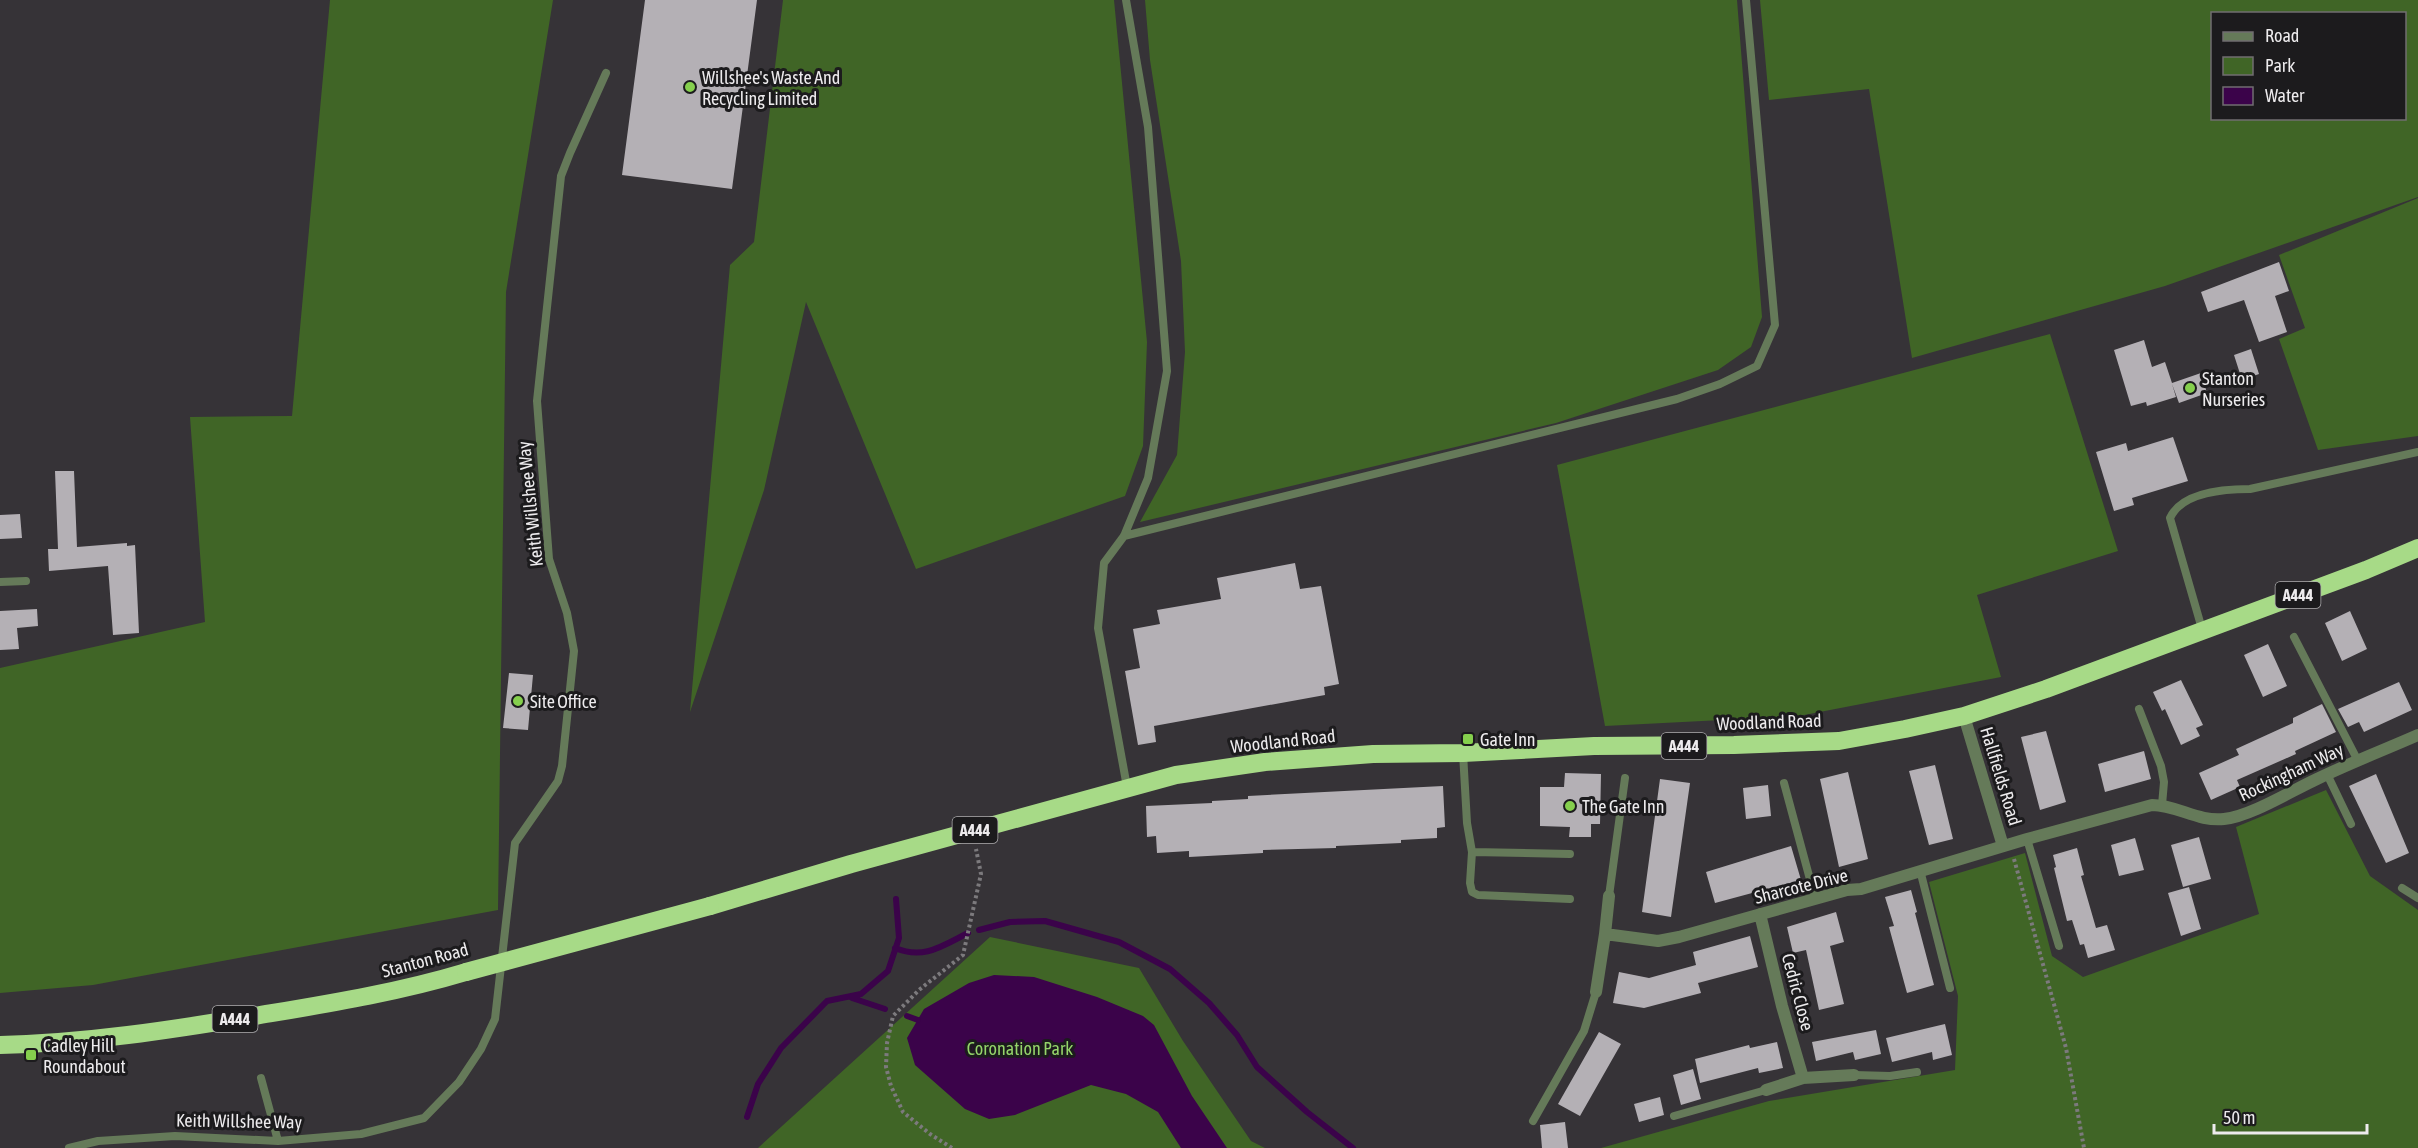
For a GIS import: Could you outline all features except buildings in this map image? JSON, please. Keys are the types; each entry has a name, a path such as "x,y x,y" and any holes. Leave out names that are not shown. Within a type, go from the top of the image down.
{"highway":[{"name":"Woodland Road","path":"851,864 1127,787 1176,775 1265,762 1373,754 1463,753 1594,746 1734,746 1839,741 1964,716 2046,689 2202,629 2366,570 2418,548"},
{"name":"Stanton Road","path":"0,1045 92,1040 169,1031 417,987 710,906 851,864"}],"street":[{"name":"Hallfields Road","path":"1964,716 2003,846"},
{"name":"Rockingham Way","path":"2003,846 2152,805 2162,805 2200,818 2225,819 2242,815 2327,774 2418,735"},
{"name":"Sharcote Drive","path":"1605,934 1658,941 1815,898 1861,889 2003,846"},
{"path":"1596,992 1609,896"},
{"name":"Cedric Close","path":"1760,914 1782,1006 1803,1078"},
{"path":"1766,1090 1803,1078 1854,1075"}],"lane":[{"path":"1126,0 1148,127 1167,371 1148,478 1124,536 1104,563 1098,628 1127,787"},
{"path":"1124,536 1677,399 1720,384 1757,366 1775,325 1746,0"},
{"name":"Keith Willshee Way","path":"69,1148 98,1141 175,1136 278,1141 361,1134 424,1118 459,1082 481,1049 495,1019 515,843 558,781 562,766 574,651 567,613 549,559 537,401 561,176 606,73"},
{"path":"2202,629 2170,518 2174,508 2203,494 2225,489 2250,489 2418,452"},
{"path":"0,582 26,581"},
{"path":"2294,637 2358,761"},
{"path":"2139,710 2161,766 2164,782 2162,805"},
{"path":"1463,753 1467,823 1472,852 1470,888 1472,892 1478,895 1570,899"},
{"path":"2327,774 2351,824"},
{"path":"1609,896 1625,778"},
{"path":"1784,783 1815,898"},
{"path":"2023,840 2059,946"},
{"path":"1472,852 1570,854"},
{"path":"1920,870 1950,988"},
{"path":"2402,888 2418,898"},
{"path":"1533,1121 1584,1031 1596,992"},
{"path":"1854,1075 1890,1076 1917,1072"},
{"path":"261,1078 278,1141"},
{"path":"1674,1116 1766,1090"}],"path":[{"path":"952,1148 903,1112 891,1086 886,1067 887,1043 892,1016 919,990 963,955 981,874 972,831"},
{"path":"2023,840 2022,850 2013,860 2066,1048 2084,1148"}],"green space":[{"path":"330,0 553,0 506,292 498,910 93,985 0,993 0,668 205,622 190,417 292,416"},
{"path":"783,0 1114,0 1147,342 1143,446 1125,496 916,569 806,302 764,490 690,712 730,265 754,242"},
{"path":"1145,0 1737,0 1762,317 1751,347 1718,370 1556,423 1140,522 1177,455 1185,352 1181,261 1150,60"},
{"path":"1760,0 2418,0 2418,197 2165,286 1912,358 1869,89 1769,100"},
{"path":"2418,198 2418,436 2318,450 2279,339 2305,328 2279,255"},
{"path":"2050,334 2118,551 1977,595 2001,677 1799,716 1605,726 1557,465"},
{"path":"2326,790 2370,876 2418,910 2418,1148 1601,1148 1769,1101 1955,1070 1958,996 1929,882 2025,853 2052,956 2083,977 2259,914 2236,827"},
{"name":"Coronation Park","path":"990,937 1139,968 1183,1041 1251,1141 1265,1148 758,1148"}],"water":[{"path":"994,975 1034,977 1097,997 1143,1016 1154,1025 1192,1096 1227,1148 1181,1148 1158,1112 1126,1094 1091,1085 1015,1115 989,1119 965,1109 915,1065 907,1038 924,1009 969,983"}],"waterway":[{"path":"747,1117 758,1084 781,1048 827,1001 861,994 888,971 899,938 896,899"},
{"path":"979,930 1010,922 1045,921 1119,942 1170,969 1209,1003 1237,1035 1257,1067 1307,1112 1353,1148"},
{"path":"895,948 915,953 924,952 941,947 968,933"},
{"path":"852,998 885,1009"},
{"path":"907,1016 918,1020"}],"place":[{"name":"Willshee's Waste And Recycling Limited","path":"690,87"},
{"name":"Stanton Nurseries","path":"2190,388"},
{"name":"Site Office","path":"518,701"},
{"name":"Gate Inn","path":"1468,739"},
{"name":"The Gate Inn","path":"1570,806"},
{"name":"Cadley Hill Roundabout","path":"31,1055"}]}
